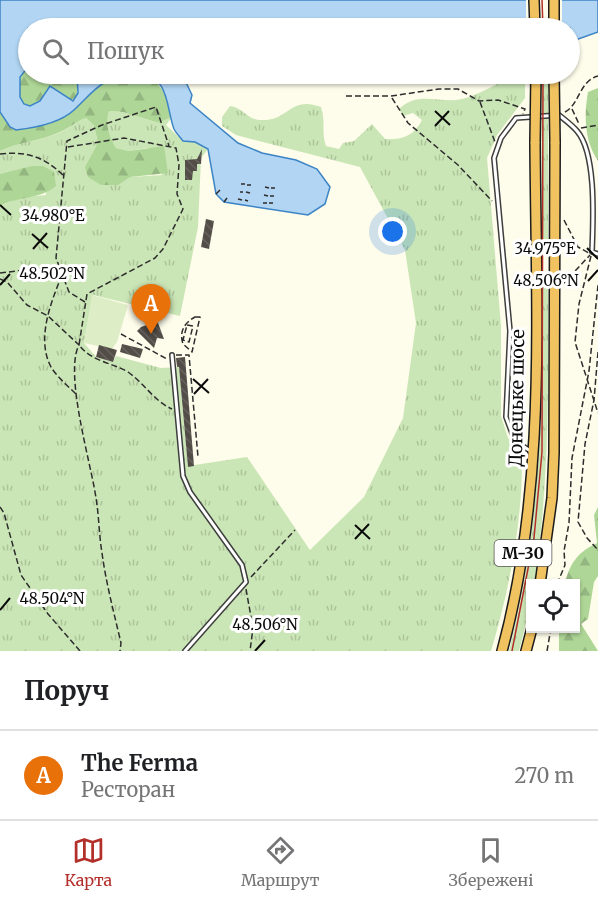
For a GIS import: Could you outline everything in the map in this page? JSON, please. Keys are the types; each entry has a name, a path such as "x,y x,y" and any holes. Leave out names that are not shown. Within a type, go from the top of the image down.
{"highway":[{"path":"534,0 535,18"},
{"path":"554,0 554,18"},
{"name":"Донецьке шосе","path":"502,651 522,561 534,453 536,84"},
{"name":"Донецьке шосе","path":"541,579 552,498 554,453 554,84"},
{"path":"526,651 531,633"}],"lane":[{"path":"534,453 515,441 507,417 510,331 494,158 501,138 516,118 559,115 579,130 584,142 592,181 592,252 598,254"},
{"path":"172,355 175,411 183,476 190,492 242,565 246,582 185,651"}],"path":[{"path":"559,115 572,109 582,88 598,76"},
{"path":"346,96 391,96 439,89 458,89 479,101 498,100 521,107 525,109 522,117"},
{"path":"391,96 408,123 458,165 497,206"},
{"path":"479,101 497,149"},
{"path":"85,303 69,292 58,266 56,242 64,196 68,141 102,125 130,118 156,107 169,146"},
{"path":"572,109 579,130 598,125"},
{"path":"68,147 124,138 176,148 178,157 177,194 183,208 174,230 155,258 141,267 96,287 87,294 79,345 76,351 82,434 97,500 102,554 120,651"},
{"path":"0,154 19,152 46,159 64,176"},
{"path":"241,184 250,185"},
{"path":"265,187 275,188"},
{"path":"216,194 220,190"},
{"path":"240,192 250,193"},
{"path":"264,195 274,196"},
{"path":"224,202 227,198"},
{"path":"238,199 249,201"},
{"path":"263,202 273,203"},
{"path":"562,217 578,247 586,253 592,252"},
{"path":"563,284 592,252"},
{"path":"592,252 575,329 577,351 598,413"},
{"path":"0,273 58,266"},
{"path":"62,274 48,316 45,339 51,367 78,396"},
{"path":"0,279 7,282 27,305 48,316 91,357 129,373 163,405 175,411"},
{"path":"559,579 566,565 564,551 569,523 572,458 587,380 598,285"},
{"path":"195,317 200,317 192,352 188,351 182,340 187,324 195,317"},
{"path":"182,340 187,324"},
{"path":"182,340 189,342 193,326 187,324"},
{"path":"186,329 192,330"},
{"path":"184,332 196,335"},
{"path":"121,334 173,362"},
{"path":"184,336 190,338"},
{"path":"598,352 594,400 585,444 578,522 587,538 598,550"},
{"path":"172,355 189,355 198,457"},
{"path":"0,507 4,513 21,575 48,614 80,651"},
{"path":"250,651 253,628 246,582 295,530"},
{"path":"546,651 550,633"}],"green space":[{"path":"20,84 77,84 77,97 69,101 62,93 48,89 40,101 30,106 24,104 20,97"},
{"path":"102,84 158,84 161,87 173,116 159,123 123,112 109,111 107,122 116,148 129,151 164,146 168,173 130,177 118,185 101,185 88,177 85,167 98,143 94,125 86,118 53,135 0,151 0,112 10,127 50,122 72,111"},
{"path":"497,84 525,84 525,98 497,135 487,158 501,326 501,416 508,438 522,453 518,528 504,603 491,651 0,651 0,206 22,197 46,195 43,166 0,174 0,151 53,135 86,118 94,124 98,144 86,167 130,177 162,175 148,148 129,151 116,148 108,130 109,111 123,112 159,123 173,116 166,125 183,141 196,142 208,149 201,158 198,227 180,316 93,295 84,343 96,357 113,362 116,356 161,368 179,367 188,466 247,457 310,550 364,497 403,418 416,323 405,250 360,167 236,135 222,126 222,117 230,106 259,120 269,120 302,104 321,107 326,146 339,149 343,143 354,141 372,124 385,139 407,136 422,120 413,113 403,116 399,109 406,103 421,99 462,99"},
{"path":"541,84 548,84 548,244 544,246 542,242"},
{"path":"598,88 598,161 590,145 586,110 588,92"},
{"path":"32,166 43,166 54,172 56,186 44,193 0,206 0,174"},
{"path":"546,282 548,284 548,397 543,509 535,579 526,579 526,619 519,651 509,651 528,560 534,515 541,423 542,284"},
{"path":"92,295 128,305 117,342 112,349 84,343"},
{"path":"598,507 598,576 594,582 588,619 581,624 598,651 559,651 559,633 580,633 580,579 566,579 576,559 597,543 594,515"}],"water":[{"path":"0,0 598,0 598,32 580,38 580,18 18,18 18,84 20,84 20,97 24,104 30,106 40,101 50,86 73,101 78,93 78,84 103,84 68,115 54,122 16,130 10,127 0,112"},
{"path":"159,84 187,84 192,95 190,103 238,143 262,153 296,160 317,169 330,187 325,204 308,215 224,202 216,194 208,149 195,142 183,141 174,129"}],"pier":[{"path":"526,0 562,0 562,18 526,18"}],"building":[{"path":"202,149 201,164 197,164 197,171 193,171 192,180 185,180 185,160 197,159"},
{"path":"206,219 214,221 209,249 201,247"},
{"path":"155,322 158,323 164,339 157,338 154,348 137,331"},
{"path":"122,344 143,349 140,358 120,352"},
{"path":"99,345 117,350 113,362 96,357"},
{"path":"185,357 194,466 188,467 179,367 177,367 176,358"}],"tram line":[{"path":"542,0 543,18"},
{"path":"512,651 534,538 542,452 543,84"}],"place":[{"name":"The Ferma","path":"151,334"}]}
